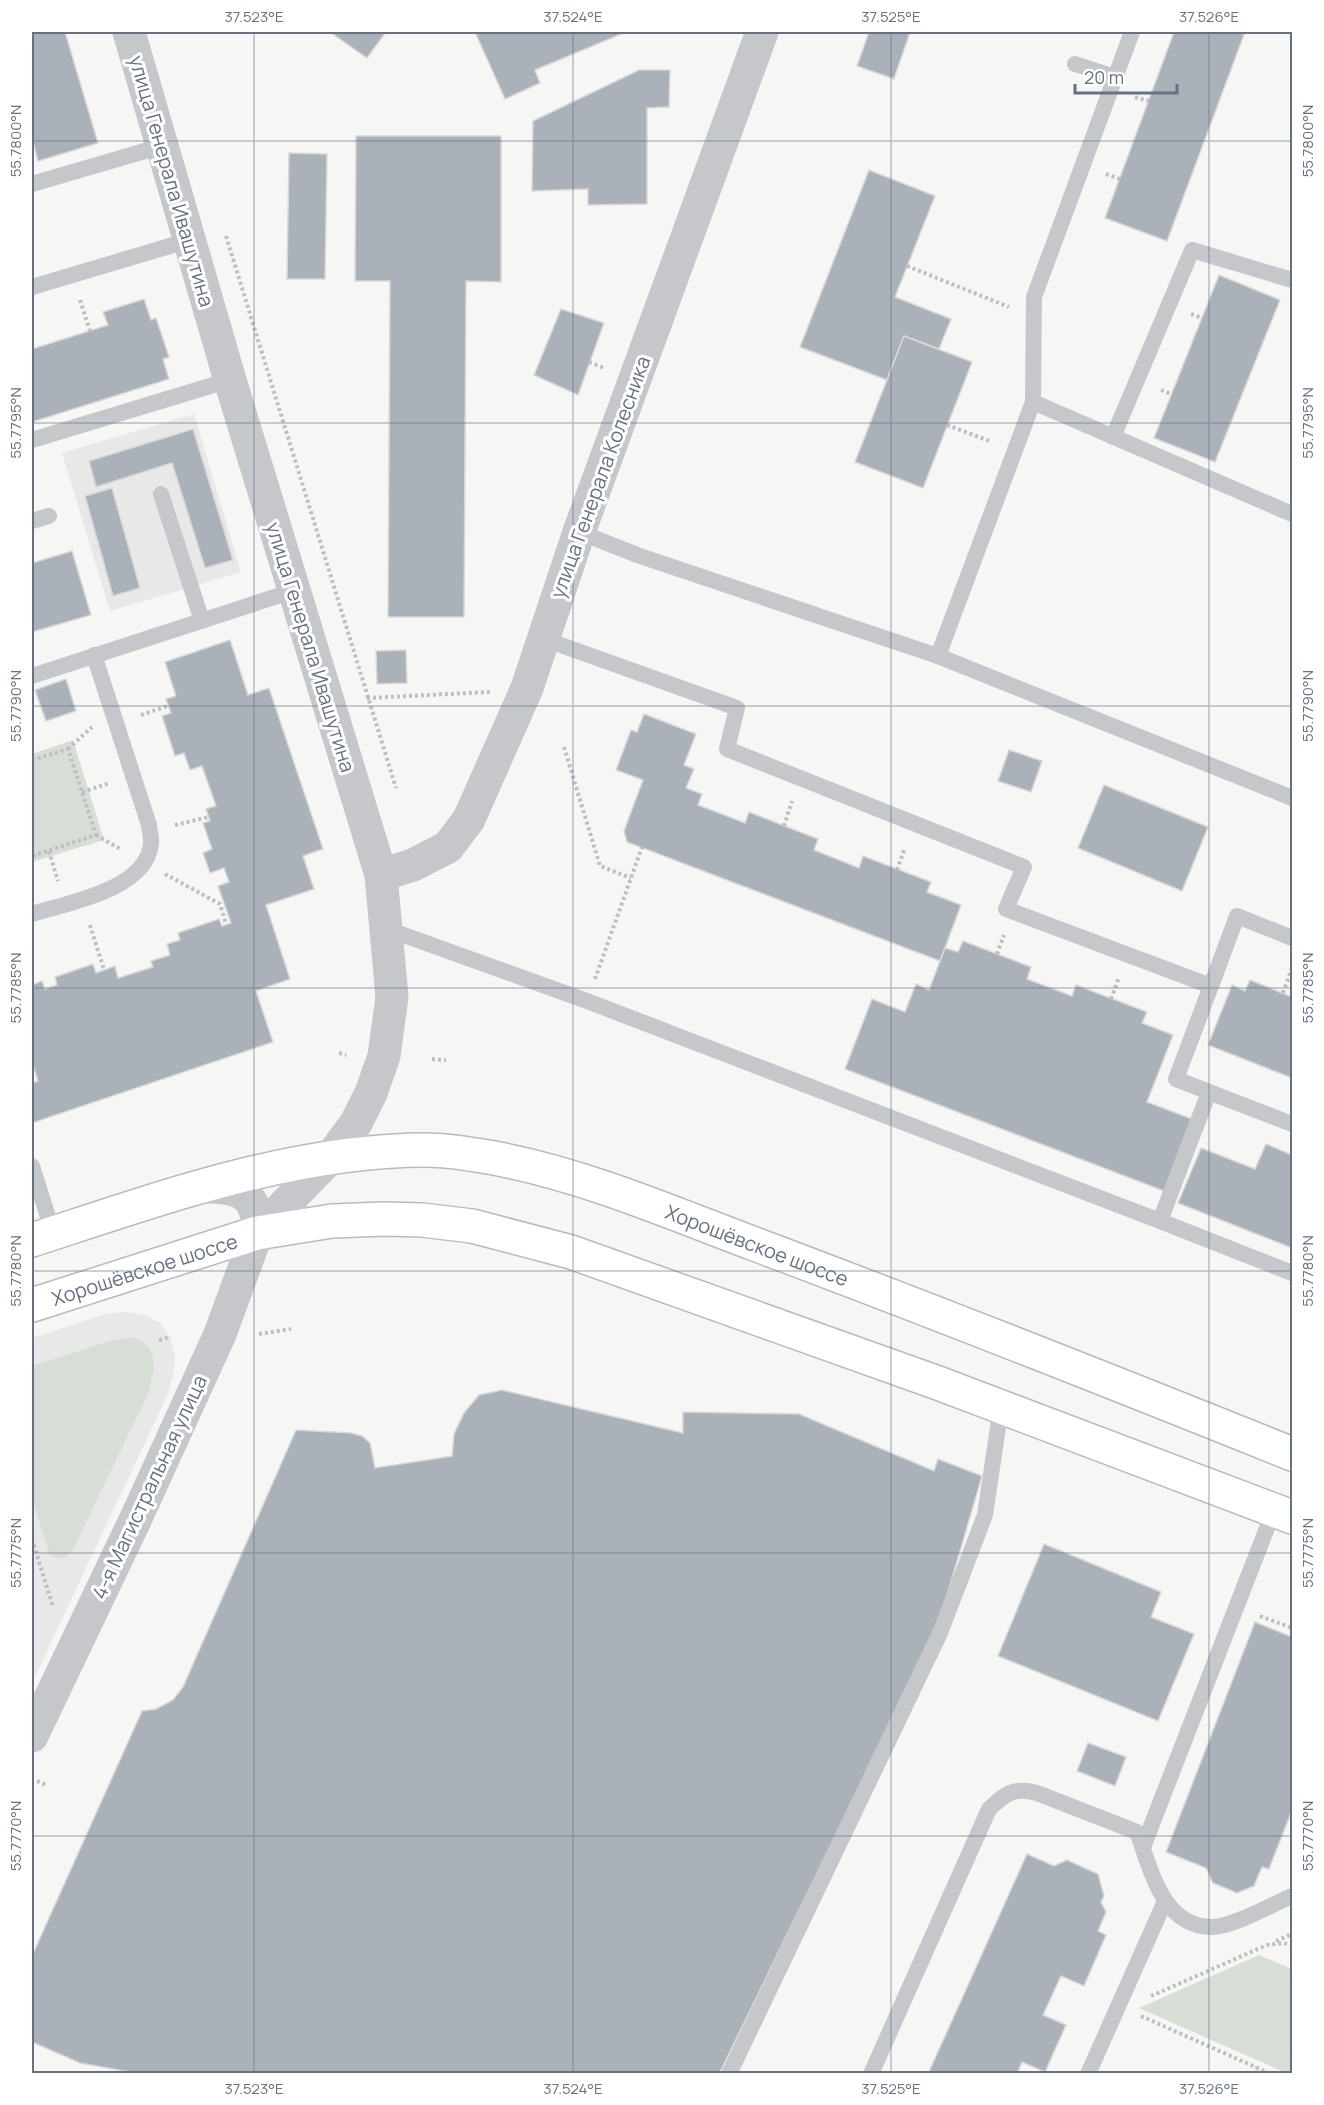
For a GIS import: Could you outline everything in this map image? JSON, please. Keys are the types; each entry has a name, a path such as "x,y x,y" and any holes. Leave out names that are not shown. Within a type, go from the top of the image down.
{"main road":[{"name":"Хорошёвское шоссе","path":"42,1237 202,1187 274,1168 385,1151 432,1150 480,1156 532,1166 593,1184 908,1302 1293,1454"},
{"name":"Хорошёвское шоссе","path":"32,1305 257,1233 332,1221 393,1219 462,1225 512,1235 571,1252 1001,1407 1283,1514"}],"street":[{"name":"улица Генерала Ивашутина","path":"129,32 293,591 381,875 387,929 392,998 384,1056 371,1093 361,1113 330,1158 257,1233"},
{"name":"улица Генерала Колесника","path":"381,875 413,865 448,847 469,819 527,688 579,532 762,32"},
{"name":"Хорошёвское шоссе","path":"202,1187 224,1187 241,1192 252,1202 258,1218 257,1233"},
{"name":"4-я Магистральная улица","path":"32,1736 137,1516 220,1334 257,1233"}],"lane":[{"path":"938,656 1033,402 1034,297 1132,32"},
{"path":"1075,64 1115,77"},
{"path":"32,184 162,146"},
{"path":"32,287 190,240"},
{"path":"1113,437 1192,250 1293,280"},
{"path":"32,440 230,380"},
{"path":"1033,402 1293,514"},
{"path":"161,494 202,621"},
{"path":"32,521 49,516"},
{"path":"579,532 640,556 938,656 1293,798"},
{"path":"32,676 293,591"},
{"path":"544,639 737,708 727,749 1024,867 1006,909 1211,986"},
{"path":"32,914 112,888 132,877 144,862 151,844 149,825 94,655"},
{"path":"1293,938 1237,916 1176,1079 1293,1124"},
{"path":"387,929 587,1001 1293,1273"},
{"path":"1160,1221 1209,1092"},
{"path":"32,1166 42,1237"},
{"path":"729,2073 940,1633 985,1515 1001,1407"},
{"path":"1143,1847 1237,1607 1283,1514"},
{"path":"871,2073 989,1809 1013,1791 1023,1790 1037,1793 1137,1832 1165,1901 1177,1915 1193,1924 1212,1928 1233,1922 1293,1896"},
{"path":"1088,2073 1125,2009 1165,1901"}],"path":[{"path":"226,235 396,788"},
{"path":"907,266 1033,317"},
{"path":"73,276 90,331"},
{"path":"947,425 1015,450"},
{"path":"368,698 493,692"},
{"path":"131,718 168,706"},
{"path":"564,747 600,866 631,878"},
{"path":"32,760 68,749 96,835 32,856"},
{"path":"166,827 209,817"},
{"path":"587,1001 642,847"},
{"path":"158,870 220,904 226,924"},
{"path":"86,914 104,970"},
{"path":"1283,993 1293,968"},
{"path":"339,1053 346,1055"},
{"path":"432,1059 446,1060"},
{"path":"259,1334 291,1329"},
{"path":"159,1340 170,1337"},
{"path":"32,1539 52,1607"},
{"path":"1237,1607 1293,1628"},
{"path":"37,1781 46,1785"},
{"path":"1125,2009 1293,1934"},
{"path":"1267,1945 1284,1943 1293,1946"},
{"path":"1125,2009 1271,2073"},
{"path":"1254,2073 1257,2067"}],"shaded area":[{"path":"194,414 241,572 110,611 62,453"},
{"path":"73,740 104,840 32,862 32,754"},
{"path":"125,1312 145,1315 160,1323 170,1337 175,1356 173,1376 167,1396 32,1683 32,1338 106,1314"},
{"path":"130,1337 147,1346 151,1352 154,1367 148,1394 72,1551 60,1558 50,1555 32,1499 32,1366 110,1341"},
{"path":"1259,1955 1292,1969 1292,2073 1286,2073 1139,2008"}],"building":[{"path":"32,32 65,32 98,143 38,161 32,138"},
{"path":"330,32 386,32 367,58"},
{"path":"475,32 626,32 535,70 540,83 505,99"},
{"path":"869,32 910,32 894,79 857,66"},
{"path":"1174,32 1245,32 1167,241 1105,218"},
{"path":"639,70 670,70 669,107 647,108 647,204 588,205 588,189 532,191 533,121"},
{"path":"356,136 501,136 501,282 466,281 464,617 388,617 390,281 355,281"},
{"path":"289,153 327,154 325,279 287,279"},
{"path":"869,170 935,196 895,297 951,319 939,349 904,336 887,380 800,347"},
{"path":"1219,275 1280,300 1215,462 1154,438"},
{"path":"144,299 151,320 156,318 169,357 163,359 169,379 32,422 32,349 108,325 103,312"},
{"path":"561,309 604,323 578,395 534,375"},
{"path":"904,336 972,362 923,488 855,462"},
{"path":"193,429 233,560 205,568 172,463 96,487 89,461"},
{"path":"112,488 140,588 113,596 85,496"},
{"path":"72,551 91,615 32,632 32,563"},
{"path":"230,640 248,695 269,688 323,849 303,856 314,889 266,905 290,979 256,991 273,1042 32,1123 32,1083 38,1081 32,1062 32,985 42,981 45,989 57,985 55,977 93,964 96,973 115,966 118,978 153,967 151,961 170,955 167,944 180,940 178,933 219,919 222,926 231,923 218,886 229,882 224,868 210,873 203,853 212,849 203,823 210,821 206,809 216,806 202,766 190,770 184,753 175,756 162,716 171,713 166,699 176,696 165,662"},
{"path":"406,650 407,683 377,684 376,651"},
{"path":"66,679 76,711 46,721 35,690"},
{"path":"644,714 696,734 684,765 694,769 686,788 702,794 698,805 745,823 749,812 818,839 814,850 859,868 863,856 931,882 927,892 961,905 940,961 627,842 624,831 643,780 616,770 631,730 637,732"},
{"path":"1009,750 1042,761 1031,792 998,781"},
{"path":"1104,785 1208,827 1182,891 1078,848"},
{"path":"963,941 1031,967 1027,979 1072,996 1076,985 1147,1012 1142,1023 1173,1035 1147,1102 1192,1119 1164,1191 845,1069 872,999 905,1012 916,984 929,990 945,948 958,952"},
{"path":"1250,980 1292,997 1292,1078 1208,1045 1232,985 1245,991"},
{"path":"1266,1144 1292,1155 1292,1248 1178,1203 1201,1148 1255,1169"},
{"path":"502,1390 683,1433 683,1412 799,1414 934,1471 938,1459 982,1476 938,1626 719,2074 141,2074 80,2063 32,2042 32,1956 142,1711 156,1709 173,1700 183,1687 296,1430 351,1433 362,1436 370,1443 375,1468 452,1456 454,1434 464,1413 479,1395"},
{"path":"1044,1544 1161,1592 1151,1617 1194,1634 1158,1721 998,1656"},
{"path":"1255,1622 1292,1637 1292,1810 1269,1869 1262,1867 1254,1886 1237,1893 1213,1883 1206,1868 1166,1852"},
{"path":"1088,1743 1126,1757 1115,1786 1077,1771"},
{"path":"1027,1854 1054,1866 1067,1860 1098,1874 1104,1896 1101,1902 1106,1912 1098,1931 1106,1935 1084,1986 1061,1976 1043,2015 1066,2025 1045,2072 1022,2062 1017,2074 928,2074"}]}
